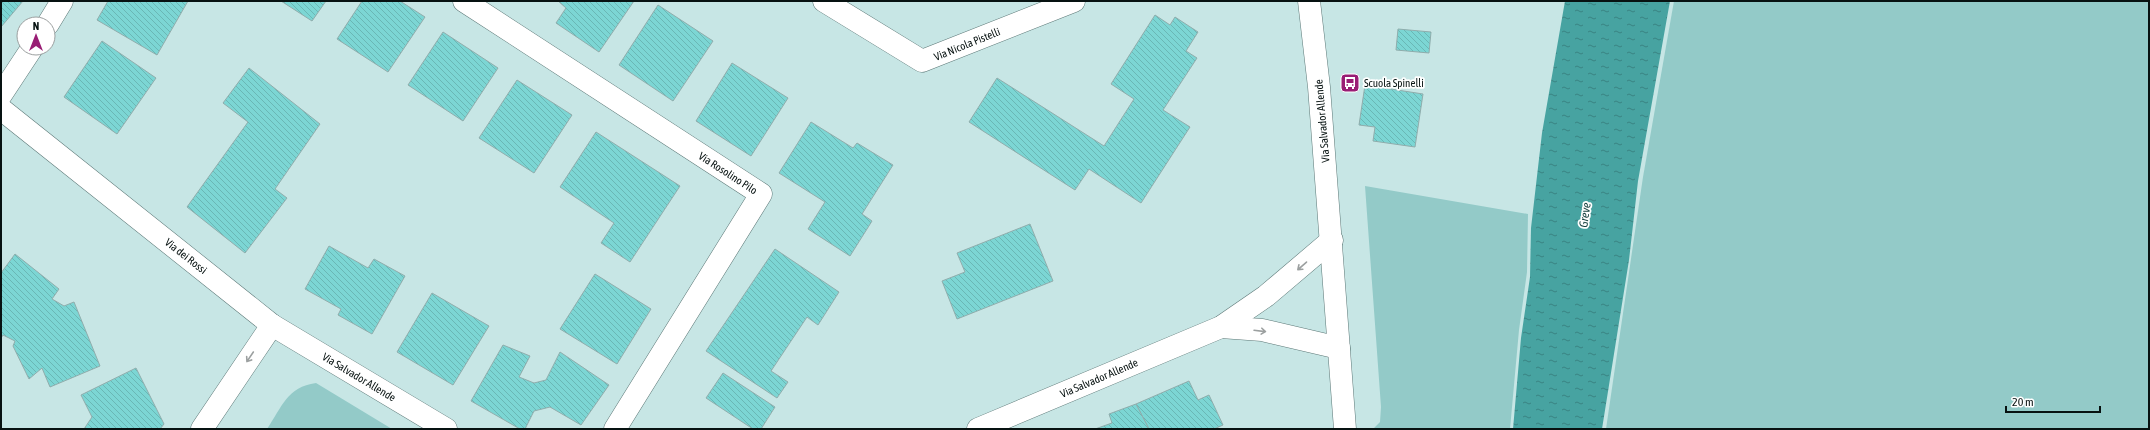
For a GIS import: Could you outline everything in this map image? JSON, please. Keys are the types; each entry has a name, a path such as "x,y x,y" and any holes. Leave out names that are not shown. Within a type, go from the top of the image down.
{"street":[{"path":"53,16 62,1"},
{"name":"Via Rosolino Pilo","path":"464,1 761,194 615,429"},
{"name":"Via Nicola Pistelli","path":"824,1 922,61 1074,1"},
{"name":"Via Salvador Allende","path":"1221,327 1262,330 1339,348 1332,240 1319,87 1309,1"},
{"path":"1,95 27,56"},
{"name":"Via dei Rossi","path":"1,109 272,325"},
{"name":"Via Salvador Allende","path":"978,429 1221,327 1266,296 1332,240"},
{"path":"202,429 272,325"},
{"name":"Via Salvador Allende","path":"272,325 446,429"},
{"path":"1339,348 1345,429"}],"shaded area":[{"path":"1674,1 2149,1 2149,429 1606,429 1643,177"},
{"path":"1365,186 1528,214 1527,272 1519,330 1510,429 1373,429 1380,422 1381,407"},
{"path":"316,383 392,429 267,429 286,399 298,389 306,385"}],"water":[{"name":"Greve","path":"1565,1 1670,1 1638,181 1629,260 1602,429 1513,429 1521,338 1530,277 1531,228 1542,133"}],"building":[{"path":"1,1 23,1 1,27"},
{"path":"108,1 188,1 157,55 97,20"},
{"path":"281,1 326,1 312,21"},
{"path":"362,1 400,1 425,17 388,72 337,39"},
{"path":"558,1 634,1 599,52 556,23 566,8"},
{"path":"658,5 713,41 673,101 619,65"},
{"path":"1155,15 1170,25 1175,17 1198,32 1186,51 1197,58 1163,110 1190,127 1141,203 1089,169 1075,190 969,122 997,78 1104,146 1134,99 1111,84"},
{"path":"1398,29 1431,32 1429,53 1396,50"},
{"path":"443,32 498,68 463,121 408,85"},
{"path":"102,41 156,78 117,134 64,97"},
{"path":"732,63 788,98 751,156 696,121"},
{"path":"249,68 320,124 275,189 287,198 245,253 187,207 248,122 223,103"},
{"path":"517,80 572,115 534,173 479,138"},
{"path":"1365,85 1423,94 1415,147 1373,141 1375,127 1359,125"},
{"path":"811,122 853,148 857,143 893,165 862,214 872,221 850,256 808,229 825,202 779,173"},
{"path":"596,132 680,186 630,262 601,243 614,223 560,187"},
{"path":"1030,224 1053,281 957,319 942,281 965,272 957,253"},
{"path":"329,246 368,268 374,259 405,276 372,334 338,315 341,309 305,289"},
{"path":"775,249 839,292 818,325 807,317 771,371 788,382 777,398 706,351"},
{"path":"15,254 59,289 52,299 64,306 74,302 100,366 50,387 42,368 29,379 13,346 15,341 3,335 1,338 1,273"},
{"path":"595,274 651,309 617,364 560,329"},
{"path":"432,293 489,326 453,385 397,352"},
{"path":"503,345 530,356 519,377 534,383 546,380 560,352 609,385 581,425 550,407 534,411 525,429 520,429 471,401"},
{"path":"136,368 164,424 160,429 84,429 92,417 81,395"},
{"path":"723,373 775,407 761,429 753,429 706,398"},
{"path":"1189,381 1198,400 1209,395 1223,425 1214,429 1149,429 1136,404"},
{"path":"1136,404 1149,429 1095,429 1112,423 1109,414"}],"place":[{"name":"Scuola Spinelli","path":"1350,83"}]}
